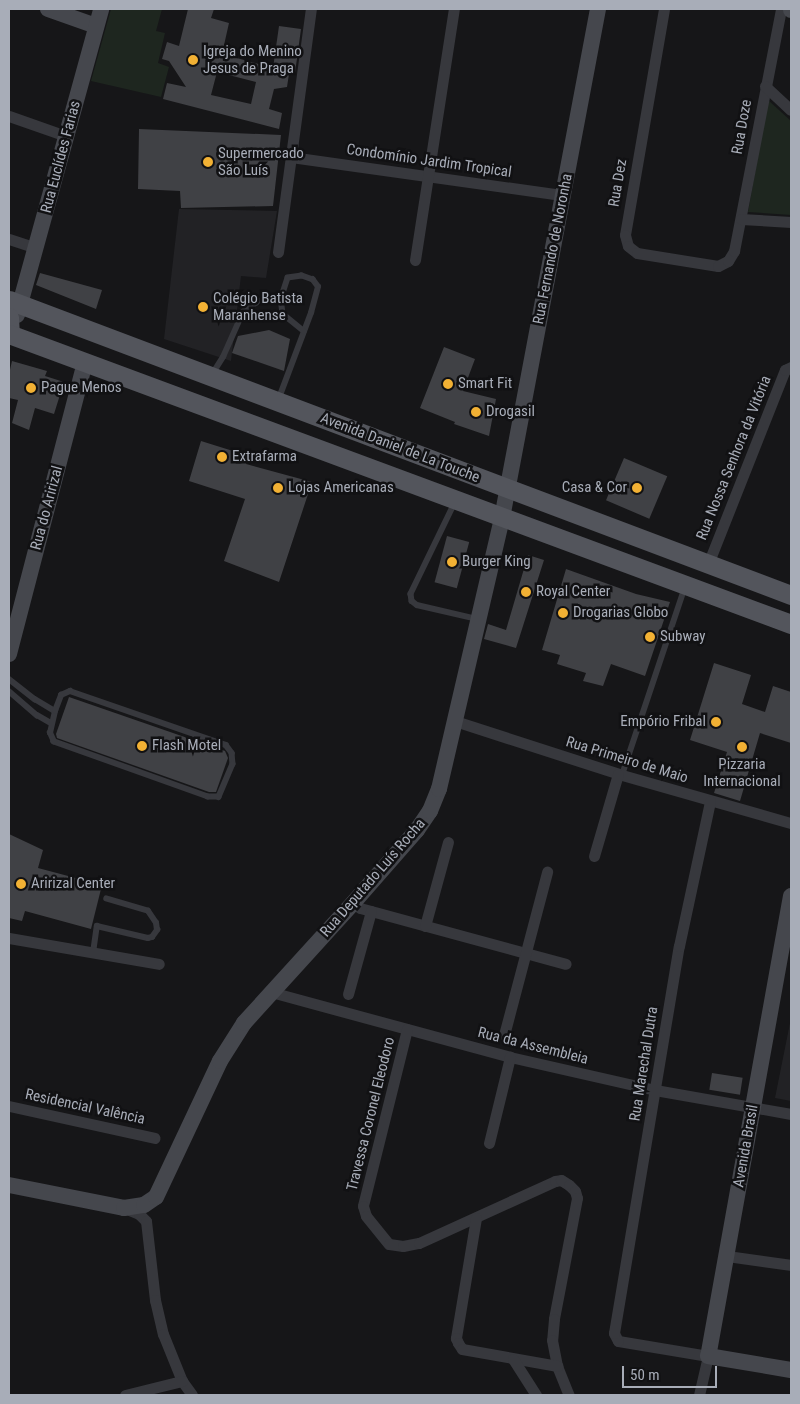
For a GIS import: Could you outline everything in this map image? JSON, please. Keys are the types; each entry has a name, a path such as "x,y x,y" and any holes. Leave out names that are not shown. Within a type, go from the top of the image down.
{"main road":[{"path":"48,9 96,26"},
{"name":"Rua Euclídes Farias","path":"11,321 36,248 101,9"},
{"name":"Rua Fernando de Noronha","path":"507,489 598,9"},
{"name":"Avenida Daniel de La Touche","path":"11,321 85,363 791,624"},
{"name":"Avenida Daniel de La Touche","path":"11,321 211,377 791,595"},
{"name":"Rua do Aririzal","path":"9,654 85,363"},
{"name":"Rua Deputado Luís Rocha","path":"156,1197 231,1041 271,992 417,830 430,811 438,789 455,721 507,489"},
{"name":"Avenida Brasil","path":"708,1356 753,1107 788,934 791,896"},
{"path":"9,1186 124,1208 144,1206 156,1197"},
{"path":"708,1356 791,1370"}],"street":[{"path":"278,252 311,9"},
{"path":"415,260 454,9"},
{"name":"Rua Dez","path":"664,9 625,230 626,242 632,251 718,266 728,261 734,251"},
{"name":"Rua Doze","path":"734,251 780,9"},
{"path":"765,86 791,110"},
{"path":"9,116 66,136"},
{"name":"Condomínio Jardim Tropical","path":"291,157 563,195"},
{"path":"741,219 791,222"},
{"path":"9,239 36,248"},
{"name":"Rua Nossa Senhora da Vitória","path":"708,564 785,370 791,367"},
{"name":"Rua Primeiro de Maio","path":"455,721 620,774 791,823"},
{"path":"594,856 620,774"},
{"name":"Rua Marechal Dutra","path":"708,1356 618,1340 614,1333 679,946 710,801"},
{"path":"425,926 448,842"},
{"path":"504,1035 547,872"},
{"path":"354,902 360,908 566,964"},
{"path":"348,994 371,911"},
{"path":"9,938 159,964"},
{"name":"Rua da Assembleia","path":"271,992 510,1057 655,1090 791,1114"},
{"name":"Travessa Coronel Eleodoro","path":"407,1029 363,1206 366,1216 382,1237 396,1246 419,1243 476,1218"},
{"path":"489,1144 510,1057"},
{"name":"Residencial Valência","path":"9,1106 155,1138"},
{"path":"557,1366 462,1349 456,1338 476,1218 555,1181 564,1182 576,1191 577,1198 553,1331 557,1366 568,1395"},
{"name":"Rua Deputado Luís Rocha","path":"156,1197 148,1229 155,1300 161,1325 182,1381 192,1395"},
{"path":"124,1208 143,1217 148,1229"},
{"path":"727,1256 791,1266"},
{"name":"Avenida Brasil","path":"699,1395 708,1356"},
{"path":"513,1359 536,1395"},
{"path":"125,1395 182,1381"}],"lane":[{"path":"278,402 304,331 318,287 313,280 302,276 288,278 281,299 283,314 304,331"},
{"path":"211,377 223,357 243,312 248,307 264,299"},
{"path":"456,501 411,594 412,601 417,605 478,620"},
{"path":"620,774 685,585"},
{"path":"9,679 34,699 55,711"},
{"path":"9,691 33,712 51,723"},
{"path":"66,692 75,692 226,746 232,753 233,764 219,797 208,797 54,742 50,733 51,723 61,695 66,692"},
{"path":"92,952 97,926 148,938 152,937 157,930 156,923 148,911 107,899"}],"shaded area":[{"path":"111,9 162,9 156,31 165,33 158,63 169,67 161,97 91,81"},
{"path":"768,100 791,121 791,215 748,212"},
{"name":"Colégio Batista Maranhense","path":"179,209 277,211 266,278 241,276 231,361 164,339"},
{"path":"791,1018 791,1101 775,1098"}],"building":[{"path":"188,9 214,9 211,18 229,23 222,54 273,68 279,26 301,29 295,73 289,74 287,87 274,89 269,109 282,113 279,129 163,99 167,83 186,87 169,61 162,59 167,42 179,46","holes":["217,72 256,82 251,104 211,95"]},
{"name":"Supermercado São Luís","path":"139,129 281,135 273,206 181,208 180,191 138,189"},
{"path":"40,273 102,290 96,309 36,285"},
{"path":"269,330 290,339 284,371 232,353 238,336"},
{"name":"Smart Fit","path":"444,347 475,359 463,391 496,399 489,436 454,424 455,422 420,408"},
{"path":"12,361 47,371 45,376 64,382 54,414 35,408 29,430 12,423 18,400 9,398 9,374"},
{"path":"201,441 249,456 246,464 312,482 279,582 224,561 245,499 189,481"},
{"name":"Casa & Cor","path":"624,458 667,476 649,519 606,500"},
{"name":"Burger King","path":"447,536 469,542 457,588 435,582"},
{"name":"Royal Center","path":"528,555 544,560 516,648 484,639 488,624 506,630"},
{"path":"566,569 636,594 670,602 645,676 611,664 603,686 583,681 586,673 557,664 560,655 542,650"},
{"path":"714,663 751,675 742,704 765,712 773,686 791,692 791,743 760,733 740,801 714,793 727,752 690,740"},
{"name":"Flash Motel","path":"69,697 225,751 228,758 216,792 209,792 57,738 56,734"},
{"path":"9,834 43,850 38,868 102,885 91,929 25,911 22,921 9,918"},
{"path":"712,1073 743,1078 740,1095 709,1090"}],"place":[{"name":"Igreja do Menino Jesus de Praga","path":"193,60"},
{"name":"Supermercado São Luís","path":"208,162"},
{"name":"Colégio Batista Maranhense","path":"203,307"},
{"name":"Smart Fit","path":"448,384"},
{"name":"Pague Menos","path":"31,388"},
{"name":"Drogasil","path":"476,412"},
{"name":"Extrafarma","path":"222,457"},
{"name":"Lojas Americanas","path":"278,488"},
{"name":"Casa & Cor","path":"637,488"},
{"name":"Burger King","path":"452,562"},
{"name":"Royal Center","path":"526,592"},
{"name":"Drogarias Globo","path":"563,613"},
{"name":"Subway","path":"650,637"},
{"name":"Empório Fribal","path":"716,722"},
{"name":"Flash Motel","path":"142,746"},
{"name":"Pizzaria Internacional","path":"742,747"},
{"name":"Aririzal Center","path":"21,884"}]}
